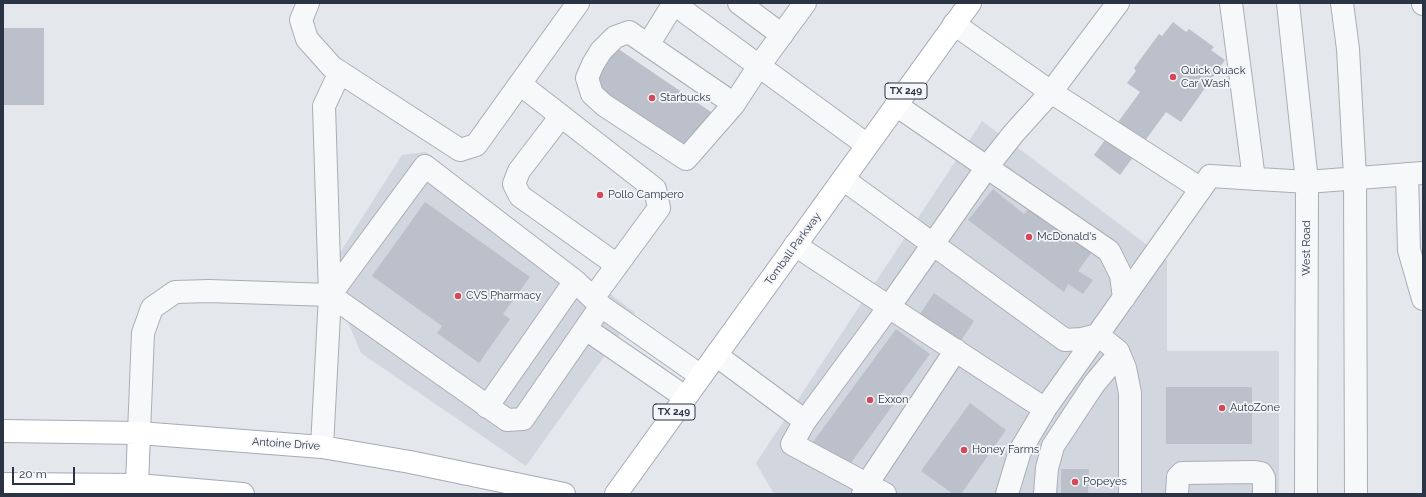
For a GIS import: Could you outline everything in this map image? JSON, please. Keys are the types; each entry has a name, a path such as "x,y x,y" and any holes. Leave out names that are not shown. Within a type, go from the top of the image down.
{"main road":[{"name":"Tomball Parkway","path":"616,494 970,3"},
{"name":"Antoine Drive","path":"3,432 139,433 322,447 410,462 564,494"},
{"path":"137,485 139,433"},
{"path":"3,484 137,485 243,494"}],"street":[{"path":"308,3 301,20 307,39 332,67 460,150 476,145 578,3"},
{"path":"648,44 673,3 867,145"},
{"path":"739,3 782,35"},
{"path":"734,104 629,32 615,37 601,51 587,78 592,94 604,105 686,159 734,104 759,66 805,3"},
{"path":"956,350 871,491 792,444 806,419 889,307 933,242 987,167 1014,133 1051,92 1118,3"},
{"path":"1231,3 1254,179"},
{"name":"West Road","path":"1288,3 1307,182 1306,494"},
{"path":"1342,3 1348,49 1355,177 1356,494"},
{"path":"954,24 1051,92 1201,189"},
{"path":"322,447 330,296 324,106 340,72"},
{"path":"139,433 143,333 152,308 175,292 209,291 330,296 507,420 523,419 586,329 597,302 617,265 659,208 655,189 520,84"},
{"path":"896,105 1109,251 1121,275 1124,298"},
{"path":"561,116 519,171 514,184 520,196 617,265"},
{"path":"330,296 425,166 575,280 597,302 701,376"},
{"path":"1007,494 1020,451 1045,409 1210,176 1307,182 1415,173 1410,250 1423,299"},
{"path":"843,179 933,242 1065,340 1082,339 1098,335 1112,345 1119,354 1125,368 1130,394 1130,494"},
{"path":"795,245 1045,409"},
{"path":"488,407 575,280"},
{"path":"586,329 686,397"},
{"path":"1045,494 1047,468 1053,446 1094,384 1119,354"},
{"path":"716,355 805,421 806,419"},
{"path":"1177,494 1178,476 1182,473 1248,472 1261,473 1264,478 1264,494"}],"shaded area":[{"path":"982,121 1167,260 1167,351 1279,351 1279,494 774,494 756,463"},
{"path":"426,152 635,313 526,466 361,353 327,273 402,155"}],"building":[{"name":"Quick Quack Car Wash","path":"1173,22 1186,32 1189,29 1214,47 1211,50 1225,60 1181,122 1166,112 1120,175 1094,155 1140,92 1127,83 1136,71 1134,68 1159,34 1162,36"},
{"path":"3,28 44,28 44,105 3,105"},
{"name":"Starbucks","path":"617,48 711,112 686,148 593,84"},
{"name":"McDonald's","path":"993,189 1024,214 1029,208 1091,253 1078,271 1093,280 1083,294 1068,284 1064,292 968,220"},
{"name":"CVS Pharmacy","path":"425,202 530,277 503,314 510,319 479,363 437,333 442,326 372,276"},
{"path":"934,293 974,321 960,342 920,314"},
{"name":"Exxon","path":"896,329 930,354 845,471 810,446"},
{"path":"1166,387 1252,387 1252,444 1166,444"},
{"name":"Honey Farms","path":"970,403 1006,430 961,494 953,494 921,471"},
{"name":"Popeyes","path":"1061,469 1089,469 1088,494 1061,494"}],"place":[{"name":"Quick Quack Car Wash","path":"1173,77"},
{"name":"Starbucks","path":"652,98"},
{"name":"Pollo Campero","path":"600,195"},
{"name":"McDonald's","path":"1029,237"},
{"name":"CVS Pharmacy","path":"458,296"},
{"name":"Exxon","path":"870,400"},
{"name":"AutoZone","path":"1222,408"},
{"name":"Honey Farms","path":"964,450"},
{"name":"Popeyes","path":"1075,482"}]}
